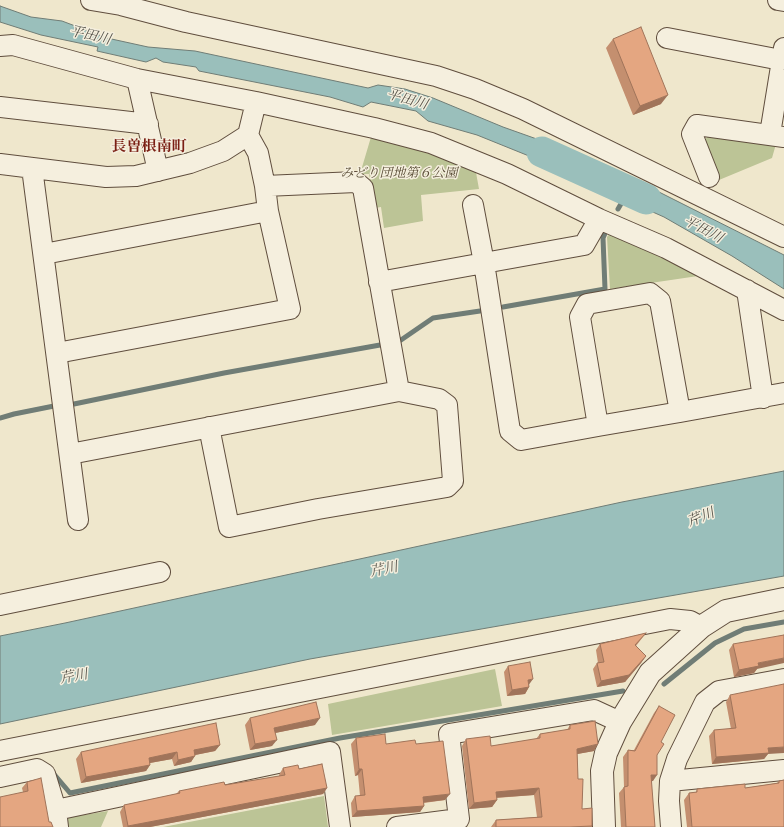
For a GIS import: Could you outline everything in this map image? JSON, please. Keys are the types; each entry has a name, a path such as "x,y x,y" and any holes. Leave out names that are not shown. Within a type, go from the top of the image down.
{"street":[{"path":"91,0 120,3 186,22 436,76 475,89 523,109 784,237"},
{"path":"778,0 784,1"},
{"path":"667,38 782,54 777,135 697,125 692,134 709,177"},
{"path":"0,46 13,45 137,79 256,102 374,128 431,143 507,174 599,219 666,248 784,310"},
{"path":"137,79 158,171"},
{"path":"57,353 290,309 268,211 265,186 258,153 248,135 256,102"},
{"path":"0,107 148,124"},
{"path":"0,164 106,177 136,176 190,163 223,151 248,135"},
{"path":"32,168 78,520"},
{"path":"265,186 356,182 363,188 399,391"},
{"path":"473,205 484,264 510,431 521,440 784,394"},
{"path":"44,254 268,211"},
{"path":"379,282 584,245 599,219"},
{"path":"747,290 763,398"},
{"path":"598,426 580,317 587,304 603,301 650,293 660,301 680,412"},
{"path":"70,454 209,427 399,391 439,399 447,405 453,481 447,487 318,509 229,527 209,427"},
{"path":"0,605 160,572"},
{"path":"604,827 602,771 606,753 620,722 650,673 701,627 726,611 784,599"},
{"path":"0,751 670,619 690,621 701,627"},
{"path":"671,827 669,801 670,781 677,759 706,702 719,691 784,678"},
{"path":"397,827 450,823 459,819 449,734 594,710 620,722"},
{"path":"0,777 37,769 45,774 57,819 330,752 340,827"},
{"path":"670,781 784,770"}],"green space":[{"path":"710,133 776,144 772,158 719,180 704,141"},
{"name":"みどり団地第６公園","path":"371,137 425,149 475,167 479,189 421,195 423,221 384,228 381,207 375,208 369,174 360,174"},
{"path":"611,232 698,276 610,289 607,237"},
{"path":"495,669 502,706 332,735 328,704"},
{"path":"324,796 328,827 163,827"},
{"path":"108,811 101,827 66,827 65,818"}],"water":[{"path":"0,6 31,17 62,21 107,38 148,47 195,51 368,88 378,85 405,89 433,98 503,127 548,143 655,190 784,255 784,289 732,256 664,217 637,205 638,201 586,166 577,171 529,156 477,135 428,121 416,111 371,102 363,107 330,97 199,71 196,67 163,62 156,58 146,62 97,51 98,47 41,35 0,22"},
{"name":"芹川","path":"784,471 784,576 310,659 0,724 0,636 622,502"}],"building":[{"path":"641,27 668,95 640,106 613,39"},
{"path":"646,633 635,645 646,656 629,675 601,681 597,663 604,662 600,644"},
{"path":"784,635 784,658 758,663 759,666 739,670 733,644"},
{"path":"530,662 533,679 528,680 529,687 512,690 508,666"},
{"path":"784,684 784,747 768,748 769,753 716,757 714,730 736,728 730,695"},
{"path":"316,702 320,718 274,728 277,740 255,744 250,718"},
{"path":"659,706 675,715 661,742 664,744 657,755 657,775 651,775 655,827 626,827 624,787 628,786 628,750 635,751"},
{"path":"595,721 598,744 577,749 578,779 583,779 582,809 592,808 592,826 496,827 496,820 542,817 539,788 496,792 497,800 474,803 466,739 490,736 491,746 540,738 540,734 570,729 570,725"},
{"path":"216,723 220,745 194,750 195,756 178,760 177,752 149,758 150,765 86,777 81,752"},
{"path":"385,734 386,744 415,740 416,744 443,741 450,794 423,797 424,806 357,811 355,796 365,795 362,769 359,769 356,738"},
{"path":"322,764 327,788 128,826 124,805 180,793 179,791 224,782 225,785 285,775 283,768 298,765 299,769"},
{"path":"41,778 49,822 51,822 53,827 0,827 0,797 28,791 27,782"},
{"path":"784,780 784,827 692,827 689,793 697,792 697,789 745,784 745,788 779,783 779,781"}],"waterway":[{"name":"平田川","path":"542,152 646,199"},
{"path":"618,209 629,190"},
{"path":"503,307 605,289 603,238 606,231"},
{"path":"401,340 433,318 480,311"},
{"path":"74,404 224,373 380,345"},
{"path":"0,418 54,406"},
{"path":"664,684 715,643 744,629 784,622"},
{"path":"53,773 70,793 340,738 623,691"}],"district":[{"name":"長曽根南町","path":"149,147"}]}
